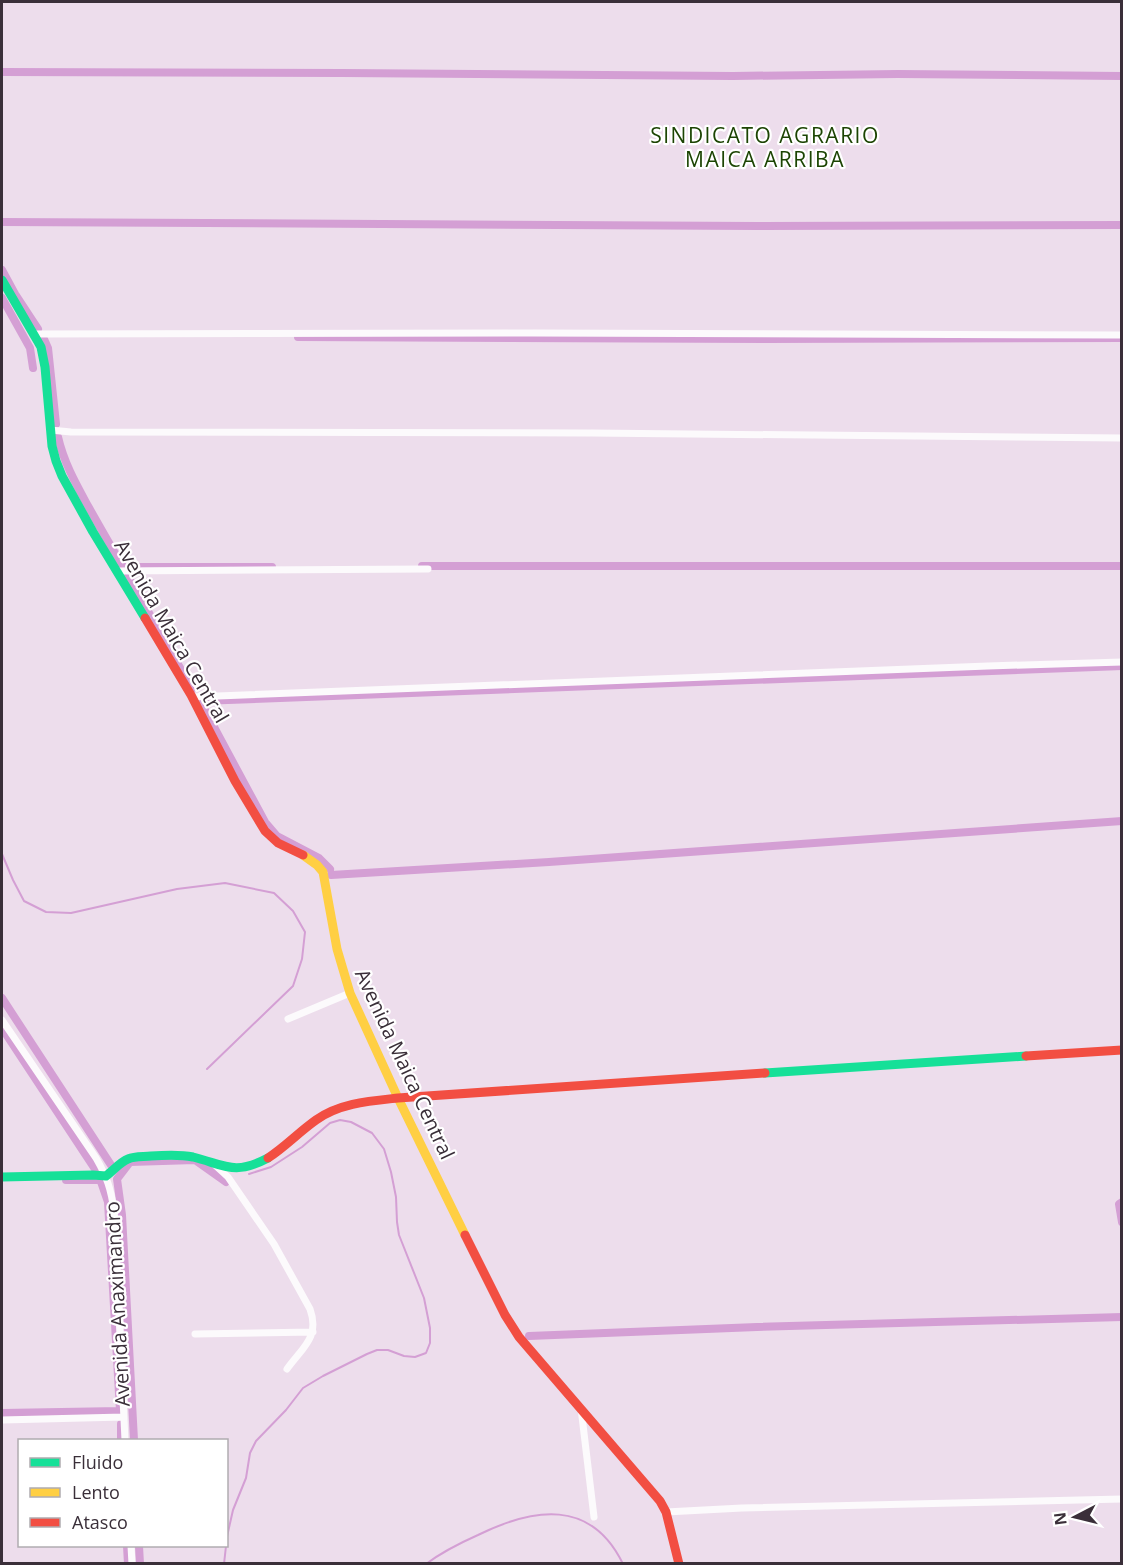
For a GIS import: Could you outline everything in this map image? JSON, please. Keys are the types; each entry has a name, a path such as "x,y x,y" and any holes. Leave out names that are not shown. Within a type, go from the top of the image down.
{"street":[{"name":"Avenida Maica Central","path":"2,280 41,347 52,446 61,473 192,697 250,808 271,840 312,860 323,872 336,949 350,993 398,1098 509,1321 519,1337 653,1491 666,1512 679,1563"},
{"path":"34,334 1122,335"},
{"path":"50,430 70,432 591,433 1122,438"},
{"path":"117,571 428,569"},
{"path":"192,697 1122,662"},
{"path":"288,1019 350,993"},
{"name":"Avenida Anaximandro","path":"2,1020 96,1158 106,1176 111,1193 114,1211 125,1439"},
{"path":"2,1177 106,1176 130,1158 183,1155 232,1169 243,1168 268,1159 327,1113 346,1105 398,1098 1122,1050"},
{"path":"214,1163 228,1177 258,1219 285,1262 310,1309 313,1332 287,1369"},
{"path":"195,1334 313,1332"},
{"path":"581,1408 594,1517"},
{"path":"2,1420 124,1417"},
{"path":"666,1512 742,1508 1122,1499"},
{"path":"131,1547 132,1563"}],"waterway":[{"path":"2,72 1122,76"},
{"path":"2,222 757,226 1122,225"},
{"path":"2,270 38,329"},
{"path":"2,298 30,348 33,368"},
{"path":"298,337 1122,338"},
{"path":"44,339 48,348 56,424"},
{"path":"58,437 75,481 124,568"},
{"path":"422,566 1122,566"},
{"path":"123,567 272,567"},
{"path":"128,576 192,689"},
{"path":"330,869 319,858 277,836 265,822 200,701 1122,666"},
{"path":"331,875 549,862 1122,821"},
{"path":"2,854 24,901 46,912 71,913 177,889 225,883 274,893 293,911 305,932 302,959 293,986 207,1069"},
{"path":"2,998 111,1165"},
{"path":"2,1028 95,1169"},
{"path":"228,1532 233,1510 246,1478 250,1453 256,1441 286,1410 303,1388 377,1350 388,1350 415,1357 426,1353 430,1343 430,1328 424,1298 399,1235 396,1197 391,1172 384,1149 372,1133 351,1122 340,1120 330,1123 302,1147 271,1167 249,1174"},
{"path":"134,1439 122,1215 117,1179 130,1162 195,1160 226,1182"},
{"path":"2,1413 120,1411 108,1202 100,1179"},
{"path":"66,1180 100,1180"},
{"path":"1122,1202 1119,1204 1122,1222"},
{"path":"529,1336 1122,1317"},
{"path":"121,1424 121,1439"},
{"path":"426,1564 458,1545 499,1526 540,1515 559,1515 578,1519 595,1528 610,1543 623,1564"},
{"path":"127,1547 128,1564"},
{"path":"139,1547 140,1564"},
{"path":"224,1564 226,1547"}],"traffic: fast":[{"path":"2,280 41,347 52,446 62,476 145,618"},
{"path":"765,1073 1026,1056"},
{"path":"2,1177 106,1176 125,1160 139,1157 182,1155 238,1168 268,1158"}],"traffic: slow":[{"path":"303,855 323,872 337,949 350,993 465,1235"}],"traffic: jam":[{"path":"145,618 191,695 235,781 265,831 278,843 303,855"},
{"path":"1026,1056 1122,1050"},
{"path":"268,1158 325,1114 345,1106 366,1102 765,1073"},
{"path":"465,1235 505,1315 519,1337 660,1501 666,1512 679,1564"}],"district":[{"name":"SINDICATO AGRARIO MAICA ARRIBA","path":"765,147"}]}
